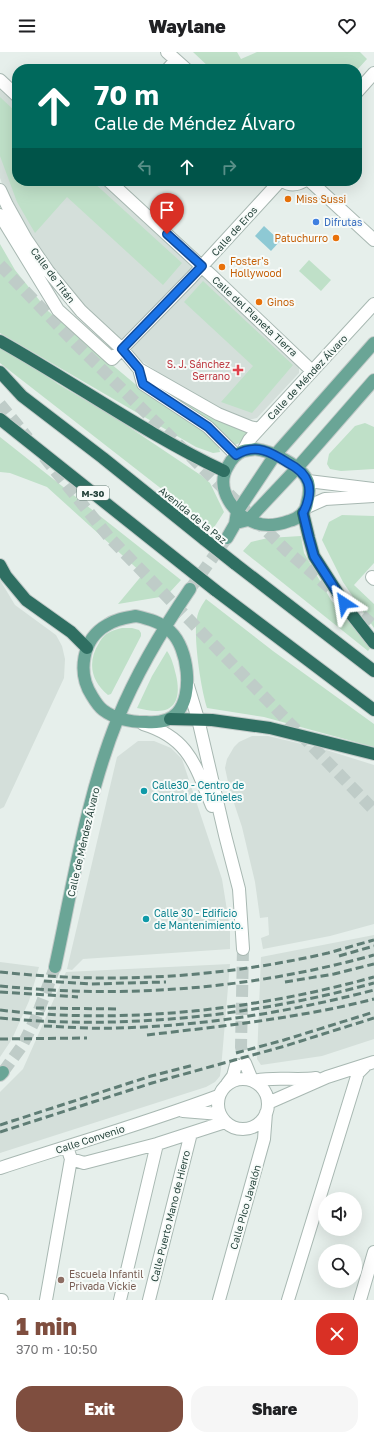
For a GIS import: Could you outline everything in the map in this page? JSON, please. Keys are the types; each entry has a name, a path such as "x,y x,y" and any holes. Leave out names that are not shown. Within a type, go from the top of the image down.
{"highway":[{"path":"0,341 45,366 195,458 224,471"},
{"name":"Avenida de la Paz","path":"0,372 22,396 374,671"},
{"path":"0,383 22,396"},
{"name":"M-30","path":"0,419 215,590 374,710"},
{"path":"305,510 309,538 314,556 352,615 374,643"},
{"path":"0,565 6,576 26,600 71,632 87,648"},
{"path":"170,720 198,719 270,728 374,754"}],"main road":[{"path":"227,538 236,518 275,455 374,343"},
{"path":"248,520 297,468 374,380"},
{"path":"236,518 248,520 257,524 267,525 292,521 305,510 309,491 308,481 297,468 275,455 255,449 240,453"},
{"name":"Calle de Méndez Álvaro","path":"224,471 231,460 240,453"},
{"path":"224,471 223,482 225,493 236,518"},
{"name":"Calle de Méndez Álvaro","path":"55,967 81,845 106,752 118,718 144,663 165,626 190,589"},
{"path":"136,616 151,619 165,626 173,633 181,648 187,672 188,686 185,702 177,713 170,720 157,723 137,722 118,718 102,710 87,688 83,668 90,640 106,625 120,618 136,616"}],"street":[{"path":"362,86 374,73"},
{"path":"0,80 12,91"},
{"name":"Calle del Planeta Tierra","path":"114,186 202,266 312,371"},
{"name":"Calle de Eros","path":"122,349 276,186"},
{"path":"315,186 374,240"},
{"name":"Calle de Titán","path":"0,190 26,239 48,271 81,312 122,349 139,369 218,414 250,427 259,429"},
{"name":"Calle de Titán","path":"0,215 58,310 112,359 122,349"},
{"name":"Calle de Méndez Álvaro","path":"240,453 249,440 374,304"},
{"name":"Calle de Titán","path":"139,369 143,384 208,427 240,453"},
{"path":"308,481 374,489"},
{"path":"305,510 325,499 374,496"},
{"path":"188,686 198,719 239,889 244,949"},
{"path":"137,722 167,733 185,749 192,758 225,835"},
{"path":"180,1111 222,1118 236,1128 248,1129 256,1125 262,1120 267,1108 264,1090 253,1081 240,1064 218,1096 218,1108 222,1118"},
{"path":"267,1108 328,1077 369,1064"},
{"path":"288,1300 358,1073 369,1064"},
{"path":"227,1084 239,1079 253,1081 268,1078 303,1080 328,1077"},
{"name":"Calle Convenio","path":"0,1168 180,1111 218,1096"},
{"name":"Calle Pico Javalón","path":"219,1300 264,1139 267,1108"},
{"name":"Calle Convenio","path":"71,1159 84,1163 157,1144 191,1132 222,1118"},
{"name":"Calle Puerto Mano de Hierro","path":"149,1300 191,1132"},
{"path":"120,1300 157,1144"},
{"path":"46,1300 71,1159 67,1146"},
{"path":"360,1300 374,1252"}],"shaded area":[{"path":"0,87 12,98 12,186 106,186 299,366 299,373 257,418 248,420 220,410 180,387 137,358 88,313 53,271 7,198 0,178"},
{"path":"0,580 15,605 56,635 62,646 65,659 64,678 4,807 0,809"},
{"path":"252,736 268,736 323,749 374,765 374,924 330,936 263,949 261,938 269,935 268,917 260,918 255,882 242,827 230,791 225,768 227,759 234,747 239,742"},
{"path":"138,741 154,741 171,748 182,759 222,879 230,929 230,949 83,959 72,970 67,969 117,757"},
{"path":"374,935 374,1039 322,1056 261,1065 257,1059 261,957"},
{"path":"0,962 39,967 29,1001 12,1039 0,1057"},
{"path":"230,964 221,1069 220,1076 215,1082 206,1087 0,1153 0,1092 23,1069 66,972"}],"green space":[{"path":"193,52 237,52 241,59 257,52 360,52 367,59 362,64 206,64"},
{"path":"0,97 12,108 12,186 97,186 182,263 163,285 67,197 35,233 17,202 0,156"},
{"path":"0,244 15,270 48,311 141,389 204,431 218,444 220,452 213,453 196,447 0,333"},
{"path":"309,260 331,280 321,291 299,271"},
{"path":"203,281 293,365 252,413 221,402 253,366 184,302"},
{"path":"0,346 58,384 117,419 202,476 210,483 224,512 213,529 0,363"},
{"path":"148,378 250,432 240,442 232,445 168,396"},
{"path":"365,423 374,427 374,469 341,471 330,469 327,464 329,454 355,426"},
{"path":"0,437 181,580 170,592 160,597 118,604 143,574 47,487 10,473 0,472"},
{"path":"342,515 374,516 374,563 354,585 374,604 374,628 343,582 322,540 329,522"},
{"path":"301,536 304,553 331,600 371,647 368,651 243,551 251,542 268,538"},
{"path":"206,599 273,651 374,724 374,747 264,717 207,708 202,689 196,638 198,615 200,608"},
{"path":"122,628 139,630 141,636 111,694 108,695 102,690 95,677 92,664 93,657 100,641 106,634"},
{"path":"167,651 173,663 176,675 178,688 176,700 173,705 164,710 154,711 137,708 152,676"}],"water":[{"path":"264,226 280,241 271,251 255,236"}],"tunnel":[{"path":"0,265 76,344 287,551 374,626"},
{"path":"0,404 28,438"},
{"path":"44,457 109,537 374,810"},
{"path":"190,589 227,538"},
{"path":"243,949 241,1047 245,1063"},
{"path":"3,1072 22,1046 36,1018 55,967"}],"railway":[{"path":"0,972 82,978 123,978 205,973 247,968 328,953 374,940"},
{"path":"339,956 374,946"},
{"path":"0,986 47,990 95,991 142,991 188,988 282,976 328,967 374,955"},
{"path":"285,982 334,974 374,964"},
{"path":"0,1010 94,1016 188,1012 283,998 329,989 374,977"},
{"path":"44,981 90,984 166,982"},
{"path":"0,1018 94,1022 141,1021 188,1017 236,1012 283,1004 374,983"},
{"path":"44,1026 117,1028 149,1027 214,1021 310,1005 374,990"},
{"path":"0,992 78,997"},
{"path":"147,1035 233,1025 290,1016 346,1006 374,999"},
{"path":"36,1008 119,1009"},
{"path":"236,1053 284,1040 374,1012"},
{"path":"0,1132 152,1083 285,1046 374,1018"},
{"path":"0,1039 87,1038"},
{"path":"0,1125 151,1076 194,1065"}],"place":[{"name":"Miss Sussi","path":"288,199"},
{"name":"Difrutas","path":"316,222"},
{"name":"Patuchurro","path":"336,238"},
{"name":"Foster's Hollywood","path":"222,267"},
{"name":"Ginos","path":"259,302"},
{"name":"S. J. Sánchez Serrano","path":"238,370"},
{"name":"Calle30 - Centro de Control de Túneles","path":"144,791"},
{"name":"Calle 30 - Edificio de Mantenimiento.","path":"146,919"},
{"name":"Escuela Infantil Privada Vickie","path":"61,1280"}],"route":[{"path":"167,234 202,266 122,349 139,369 143,384 208,427 236,455 243,451 255,449 262,450 275,455 297,468 308,481 309,491 306,507 303,513 314,556 344,603"}]}
